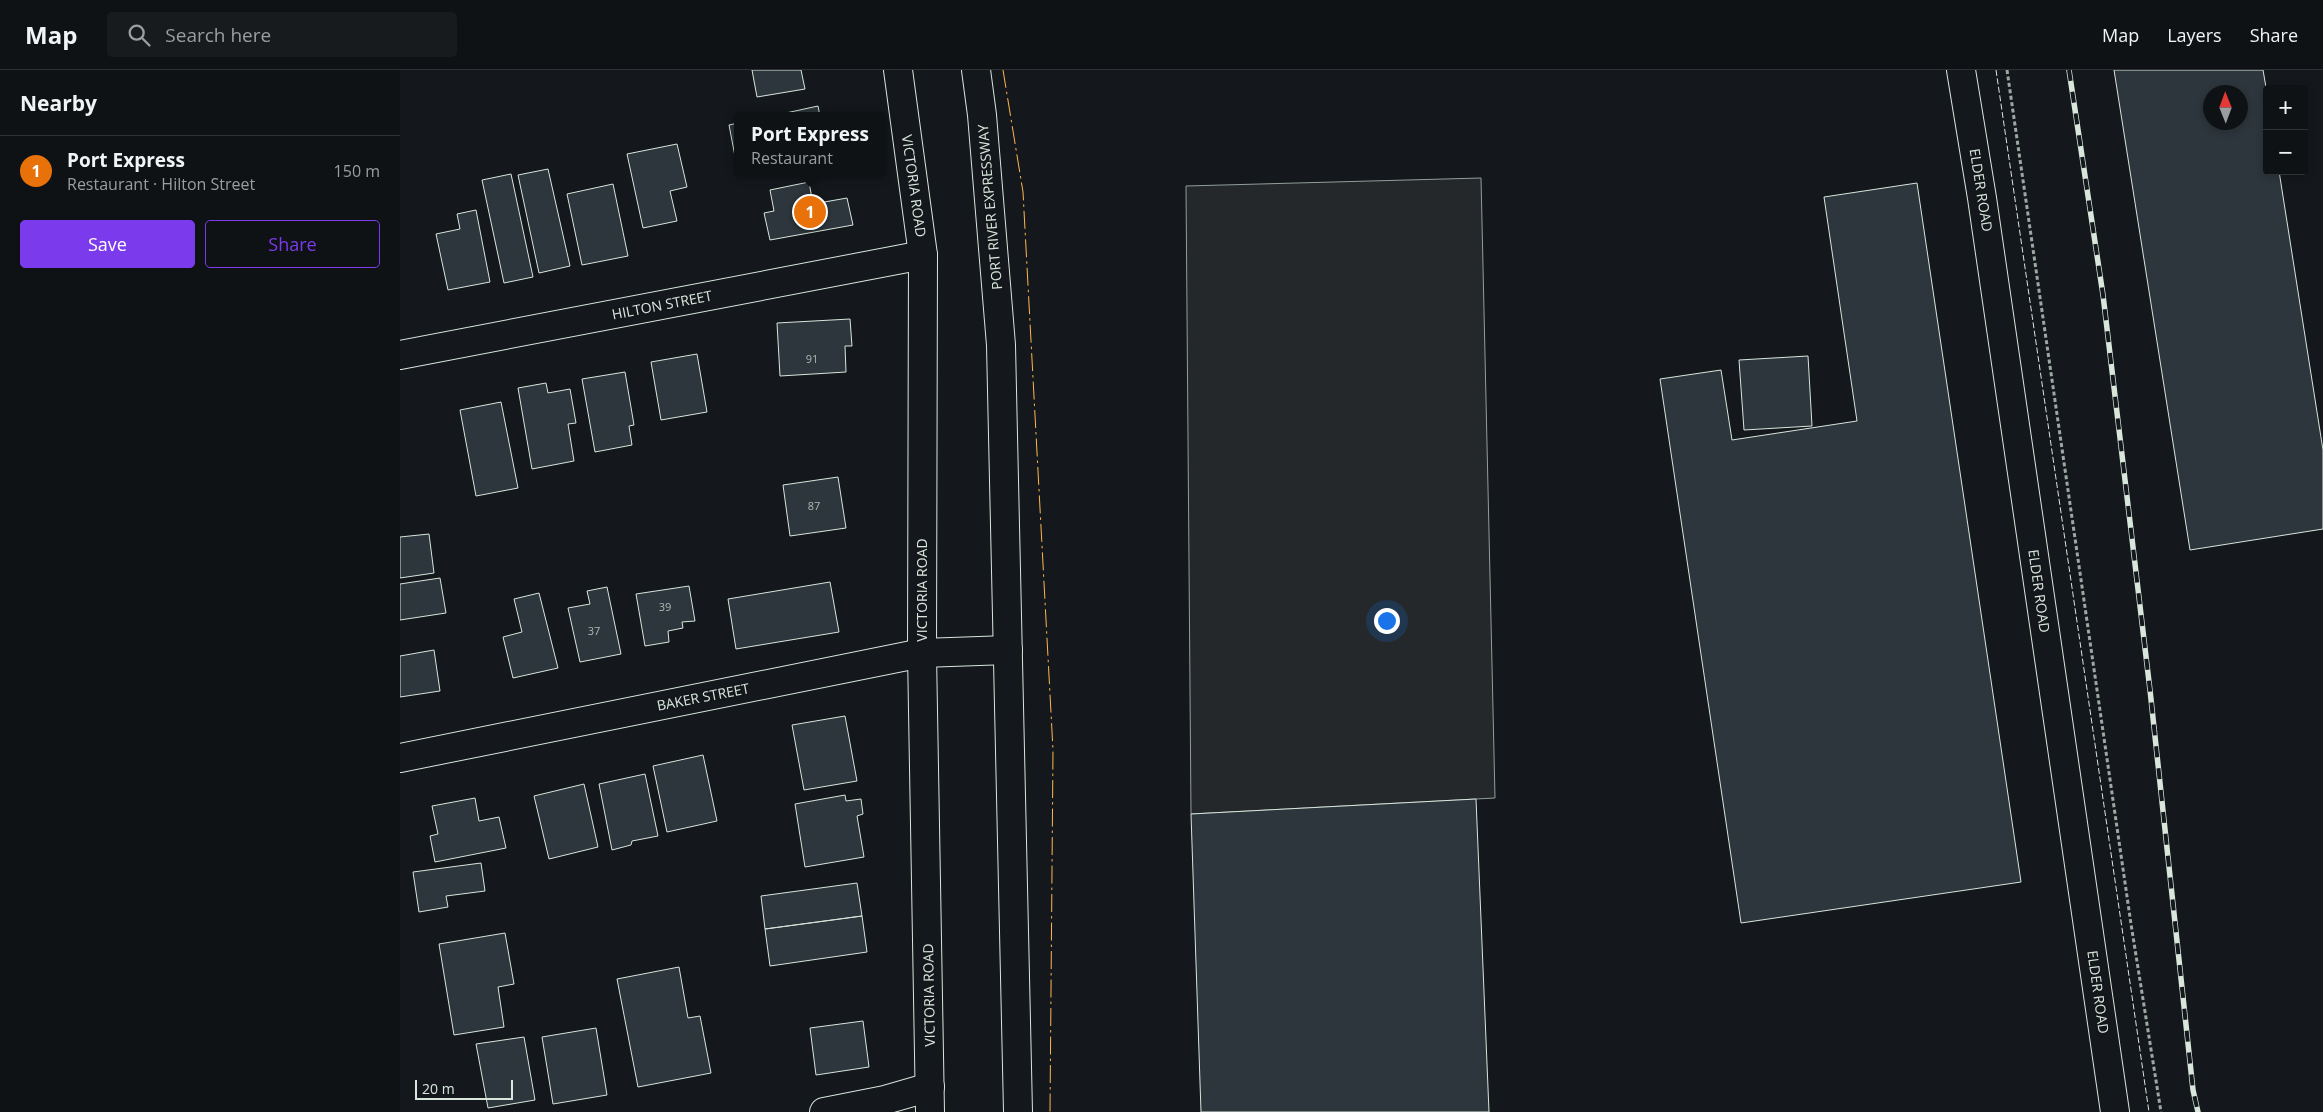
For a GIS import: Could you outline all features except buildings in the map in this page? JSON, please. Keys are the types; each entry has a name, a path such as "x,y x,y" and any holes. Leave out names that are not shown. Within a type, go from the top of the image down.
{"main road":[{"name":"VICTORIA ROAD","path":"898,70 923,255 922,653 930,1099"},
{"name":"PORT RIVER EXPRESSWAY","path":"976,70 982,115 1001,345 1008,650"},
{"name":"ELDER ROAD","path":"1961,70 1982,198 2115,1112"},
{"name":"HILTON STREET","path":"400,355 923,255"},
{"name":"BAKER STREET","path":"400,758 922,653 1008,650"},
{"path":"1008,650 1018,1112"},
{"path":"824,1112 885,1100 930,1099"}],"path":[{"path":"2007,70 2129,914 2161,1112"}],"shaded area":[{"path":"1481,178 1495,798 1191,814 1186,186"}],"railway":[{"path":"2069,70 2103,295 2150,690 2193,1090 2198,1112"}],"fence":[{"path":"1996,70 2149,1112"}],"power":[{"path":"1003,70 1023,192 1053,750 1050,1112"}],"place":[{"name":"Port Express","path":"810,212"}]}
